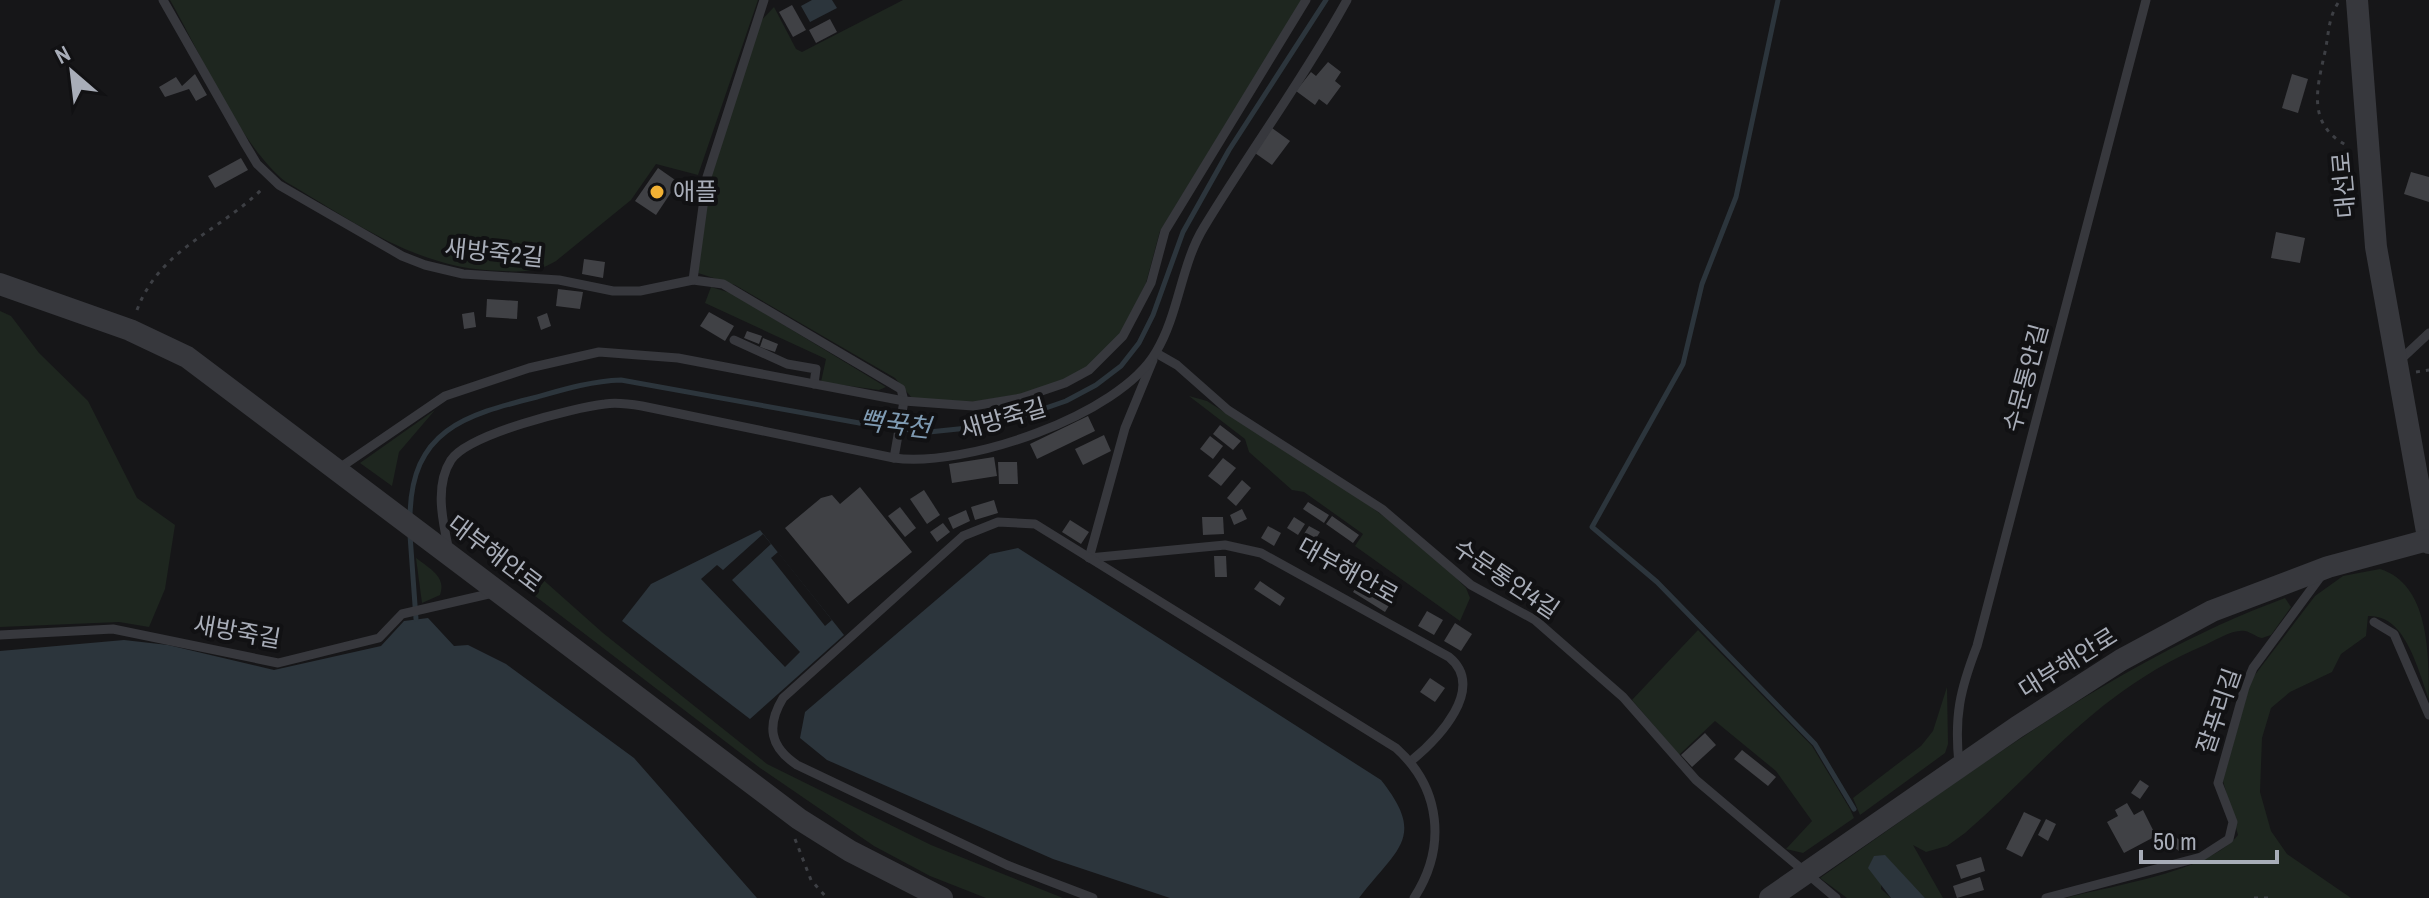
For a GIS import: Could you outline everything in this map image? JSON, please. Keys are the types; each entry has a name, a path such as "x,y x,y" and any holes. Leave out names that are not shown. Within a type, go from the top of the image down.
{"street":[{"name":"대선로","path":"2357,0 2376,247 2429,541"},
{"name":"대부해안로","path":"0,284 130,330 187,357 500,590 799,819 850,851 942,898"},
{"name":"대부해안로","path":"1770,898 2121,660 2212,611 2328,567 2429,541"}],"lane":[{"name":"새방죽2길","path":"163,0 245,144 271,179 402,256 446,271 559,280 613,291 640,291 693,280 733,289 894,383 901,389 904,404"},
{"path":"693,280 707,177 764,0"},
{"name":"새방죽길","path":"338,469 445,396 500,376 599,352 678,358 904,404 973,406 1021,398 1065,383 1107,355 1123,336 1151,283 1165,231 1306,0"},
{"name":"새방죽길","path":"442,547 442,489 447,468 458,453 482,437 595,406 617,403 642,406 931,459 1006,443 1102,403 1156,353 1184,284 1197,237 1322,45 1347,0"},
{"name":"수문통안길","path":"1960,767 1955,715 1977,646 2146,0"},
{"path":"2395,364 2429,333"},
{"name":"새방죽길","path":"734,340 787,364 816,369 814,384"},
{"path":"1089,558 1125,428 1156,353"},
{"name":"수문통안4길","path":"1156,353 1177,365 1228,410 1382,509 1471,585 1535,620 1623,697 1696,780 1805,874"},
{"path":"894,453 904,404"},
{"path":"1093,898 1022,872 797,765 783,756 772,741 772,725 783,698 963,536 998,522 1035,524 1396,748 1411,761 1425,781 1436,823 1427,868 1414,898"},
{"name":"대부해안로","path":"1089,558 1225,545 1243,547 1261,553 1449,657 1459,665 1463,677 1462,692 1446,725 1411,761"},
{"name":"잘푸리길","path":"2046,898 2201,857 2229,839 2233,822 2218,783 2245,687 2253,668 2328,567"},
{"name":"새방죽길","path":"0,635 113,629 278,663 379,638 402,614 500,590"},
{"path":"2374,622 2394,634 2429,715"},
{"path":"1805,874 1836,898"}],"path":[{"path":"2340,0 2327,29 2315,104 2326,129 2335,140 2367,150"},
{"path":"134,317 157,272 177,252 242,206 271,179"},
{"path":"794,829 803,865 827,898"},
{"path":"2254,898 2274,898"}],"shaded area":[{"path":"170,0 758,0 698,175 656,164 631,200 556,261 537,269 518,271 472,269 415,253 363,228 286,182 269,166 237,122"},
{"path":"812,0 832,0 837,8 810,22 801,6"},
{"path":"903,0 1302,0 1160,231 1146,283 1121,333 1088,367 1063,381 1021,394 973,402 912,398 895,378 735,285 698,273 710,181 760,22 774,7 796,49 802,52"},
{"path":"711,287 731,293 886,387 879,390 821,382 826,359 705,303"},
{"path":"0,311 11,316 39,353 88,401 137,498 175,525 165,589 149,627 119,622 0,627"},
{"path":"1189,396 1207,401 1309,465 1407,534 1466,588 1470,598 1460,621 1355,546 1363,534 1304,492 1292,490 1249,452 1245,439"},
{"path":"435,410 399,452 392,486 360,463"},
{"path":"760,530 844,635 750,719 622,621 651,584"},
{"path":"1018,548 1381,780 1402,816 1402,842 1359,898 1170,898 1053,859 827,760 800,738 805,712 990,554"},
{"path":"504,553 522,561 603,633 767,764 931,845 1063,898 986,898 930,876 874,846 760,768 496,566 497,558"},
{"path":"416,558 436,574 442,589 440,595 422,603"},
{"path":"2380,569 2396,577 2417,605 2426,642 2429,699 2409,646 2401,634 2381,618 2368,616 2366,636 2341,654 2332,672 2290,692 2271,708 2262,738 2260,792 2271,831 2287,854 2351,898 2066,898 2183,868 2224,848 2238,835 2223,781 2251,680 2315,596 2343,576"},
{"path":"2285,598 2291,607 2271,635 2262,638 2245,631 2235,632 2168,663 2135,683 2076,728 1965,833 1947,846 1926,852 1913,845 1943,898 1925,898 1884,855 1881,889 1891,898 1847,898 1820,878 1987,761 2102,687 2222,624"},
{"path":"428,618 454,646 468,645 506,664 634,758 757,898 0,898 0,651 124,640 168,645 274,670 381,646 404,621"},
{"path":"1698,630 1812,746 1850,809 1854,818 1803,853 1786,849 1812,821 1776,771 1715,721 1679,755 1632,700"},
{"path":"1947,687 1948,744 1945,753 1860,815 1853,798 1921,746 1933,731"},
{"path":"1885,855 1925,898 1891,898 1868,868 1874,856"}],"pier":[{"path":"763,534 771,544 732,580 800,652 785,667 701,579 717,565 723,570"},
{"path":"778,552 832,620 825,626 771,558"}],"building":[{"path":"792,5 806,30 793,37 779,12"},
{"path":"830,19 837,32 816,43 809,30"},
{"path":"1328,62 1341,72 1335,81 1341,86 1327,105 1319,99 1315,105 1296,91 1311,72 1316,76"},
{"path":"195,74 207,95 196,101 189,89 165,97 159,87 176,77 182,86"},
{"path":"2292,74 2308,79 2298,113 2282,108"},
{"path":"1272,128 1290,141 1272,165 1255,153"},
{"path":"241,158 248,170 215,188 208,176"},
{"path":"658,168 678,182 656,215 635,201"},
{"path":"2411,172 2429,177 2429,202 2404,194"},
{"path":"2276,232 2305,238 2300,263 2271,258"},
{"path":"584,259 605,262 603,278 582,274"},
{"path":"558,289 583,292 580,309 556,306"},
{"path":"487,299 518,301 517,319 486,317"},
{"path":"474,312 476,327 464,329 462,314"},
{"path":"709,312 734,326 725,341 700,326"},
{"path":"547,313 551,326 541,330 537,317"},
{"path":"747,331 762,336 759,344 744,338"},
{"path":"763,338 778,344 775,352 760,347"},
{"path":"1088,416 1095,431 1037,459 1030,444"},
{"path":"1220,425 1241,441 1233,450 1213,434"},
{"path":"1104,435 1111,451 1083,465 1075,449"},
{"path":"1210,436 1223,446 1213,459 1200,449"},
{"path":"994,457 997,476 952,483 949,464"},
{"path":"1223,458 1236,468 1221,486 1208,476"},
{"path":"998,462 1017,462 1018,484 999,484"},
{"path":"1242,480 1251,488 1236,506 1227,498"},
{"path":"860,487 912,552 848,604 785,528 821,498 832,495 840,504"},
{"path":"924,490 940,515 927,524 910,499"},
{"path":"994,500 998,513 975,520 971,507"},
{"path":"1308,502 1329,515 1324,523 1303,509"},
{"path":"900,507 916,528 905,537 888,516"},
{"path":"1242,509 1247,519 1234,525 1230,515"},
{"path":"966,510 970,521 953,529 948,518"},
{"path":"1332,516 1359,535 1353,543 1326,524"},
{"path":"1202,517 1223,517 1224,534 1203,535"},
{"path":"1294,517 1305,524 1298,535 1287,528"},
{"path":"1070,520 1089,532 1081,544 1062,532"},
{"path":"943,523 950,532 937,542 930,532"},
{"path":"1268,526 1281,533 1274,546 1261,538"},
{"path":"1309,526 1320,532 1313,543 1302,537"},
{"path":"1214,556 1226,556 1227,577 1215,577"},
{"path":"1364,576 1395,596 1385,612 1353,592"},
{"path":"1260,581 1285,598 1280,606 1254,589"},
{"path":"1427,611 1443,620 1434,635 1418,626"},
{"path":"1455,623 1472,634 1461,651 1444,641"},
{"path":"1430,678 1445,688 1435,702 1420,692"},
{"path":"1705,733 1716,745 1692,767 1681,755"},
{"path":"1742,750 1776,777 1768,786 1734,759"},
{"path":"2140,780 2149,786 2140,799 2131,793"},
{"path":"2127,803 2134,815 2143,810 2156,836 2124,853 2107,822 2118,816 2115,810"},
{"path":"2024,812 2041,820 2022,857 2006,849"},
{"path":"2046,819 2056,824 2048,841 2038,835"},
{"path":"2167,831 2184,843 2179,851 2161,838"},
{"path":"1981,857 1985,871 1961,879 1956,865"},
{"path":"1980,877 1984,890 1957,898 1953,886"}],"waterway":[{"name":"뻑꾹천","path":"410,517 413,488 420,464 431,446 446,431 486,411 589,384 621,380 876,426 929,432 997,425 1066,401 1096,385 1121,366 1139,343 1153,315 1183,232 1229,150 1326,0"},
{"path":"1778,0 1736,197 1702,284 1683,364 1592,527 1657,582 1815,744 1854,809"},
{"name":"뻑꾹천","path":"410,535 416,619"}],"place":[{"name":"애플","path":"657,192"}]}
